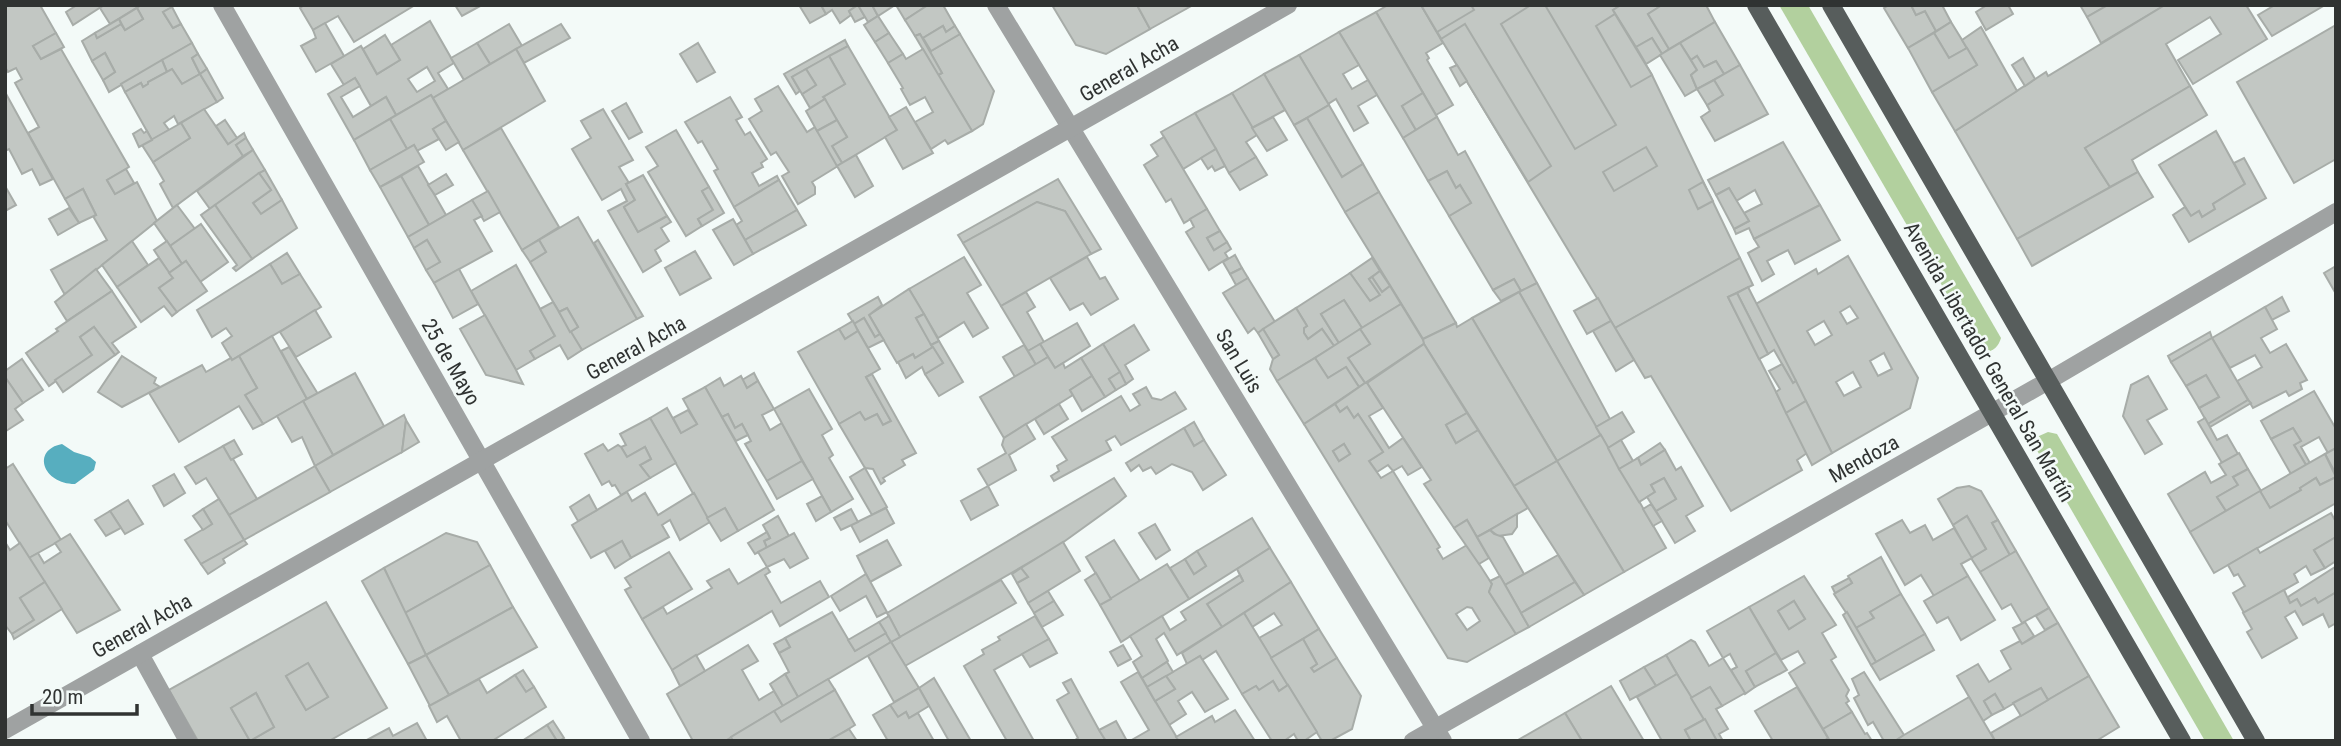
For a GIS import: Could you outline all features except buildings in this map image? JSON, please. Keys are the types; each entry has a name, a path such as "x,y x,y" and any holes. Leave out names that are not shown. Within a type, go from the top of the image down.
{"main road":[{"name":"Avenida Libertador General San Martín","path":"1756,5 2182,741"},
{"name":"Avenida Libertador General San Martín","path":"1831,5 2256,741"}],"street":[{"name":"25 de Mayo","path":"222,5 640,741"},
{"name":"San Luis","path":"996,5 1439,734"},
{"name":"General Acha","path":"5,730 1289,5"},
{"name":"Mendoza","path":"1413,741 1439,734 2336,212"},
{"path":"140,654 188,741"}],"green space":[{"path":"1779,5 1808,5 2001,338 1994,349 1988,352 1980,351"},
{"path":"2048,432 2057,434 2234,741 2205,741 2035,447 2039,436"}],"water":[{"path":"62,444 96,462 94,470 75,484 55,479 45,466 46,453 52,447"}]}
